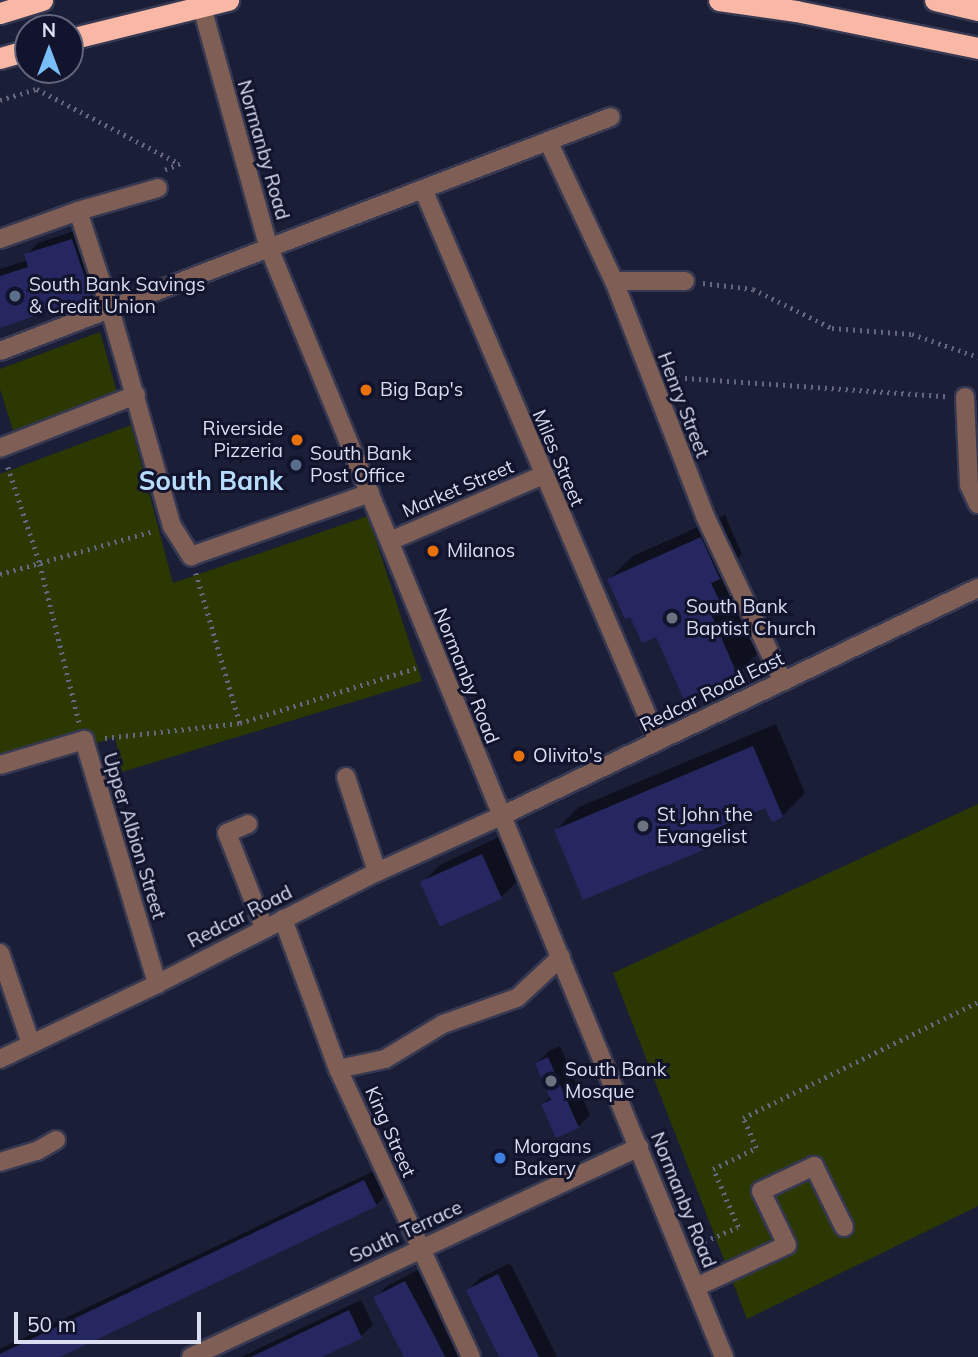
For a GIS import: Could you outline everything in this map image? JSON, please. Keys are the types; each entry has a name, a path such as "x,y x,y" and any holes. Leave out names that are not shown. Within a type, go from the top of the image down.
{"highway":[{"path":"0,13 42,0"},
{"path":"84,35 201,3 228,0"},
{"path":"719,0 796,11 978,48"},
{"path":"935,0 978,10"}],"street":[{"name":"Normanby Road","path":"201,3 269,248 724,1357"},
{"path":"0,351 611,117"},
{"name":"Henry Street","path":"548,141 614,281 705,516 783,681"},
{"path":"0,239 78,211 158,188"},
{"name":"Miles Street","path":"423,189 658,741"},
{"path":"78,211 136,395 172,526 191,556 370,494"},
{"path":"614,281 685,281"},
{"path":"0,446 136,395"},
{"path":"965,397 969,485 978,505"},
{"name":"Market Street","path":"390,541 543,475"},
{"name":"Redcar Road East","path":"501,816 978,588"},
{"path":"0,765 84,740"},
{"name":"Upper Albion Street","path":"84,740 157,984"},
{"path":"346,777 377,872"},
{"name":"Redcar Road","path":"0,1059 157,984 377,872 501,816"},
{"path":"248,824 227,833 264,928"},
{"name":"King Street","path":"283,919 338,1069 471,1357"},
{"path":"0,953 31,1044"},
{"path":"338,1069 385,1059 443,1024 517,998 561,957"},
{"path":"0,1162 37,1151 56,1140"},
{"name":"South Terrace","path":"191,1357 639,1147"},
{"path":"696,1287 787,1245 761,1191 814,1166 844,1227"}],"path":[{"path":"0,100 37,89 180,164 152,174 158,188"},
{"path":"685,281 753,289 832,328 912,334 978,357"},
{"path":"649,376 965,397"},
{"path":"0,446 40,564 84,740 240,723 437,662"},
{"path":"0,574 172,526"},
{"path":"191,556 240,723"},
{"path":"681,1251 738,1227 713,1169 756,1148 743,1118 978,1002"}],"green space":[{"path":"100,332 118,396 13,430 0,389 0,369"},
{"path":"131,425 173,583 368,516 422,681 122,772 115,737 0,775 0,474"},
{"path":"978,804 978,1206 747,1319 613,973"}],"building":[{"path":"72,239 91,296 0,328 0,276 28,267 24,254"},
{"name":"South Bank Baptist Church","path":"701,537 720,579 711,583 720,602 708,607 738,676 684,700 656,637 642,643 630,617 625,619 607,579"},
{"name":"St John the Evangelist","path":"753,746 783,817 772,822 765,808 708,832 713,846 583,900 554,830"},
{"path":"482,854 502,899 440,926 420,882"},
{"name":"South Bank Mosque","path":"548,1057 579,1128 556,1138 541,1104 551,1100 535,1063"},
{"path":"364,1180 377,1206 60,1357 0,1357 0,1354"},
{"path":"498,1274 539,1357 500,1357 494,1347 466,1290"},
{"path":"405,1281 445,1357 404,1357 373,1297"},
{"path":"349,1310 362,1338 322,1357 251,1357"}],"place":[{"name":"South Bank Savings & Credit Union","path":"15,296"},
{"name":"Big Bap's","path":"366,390"},
{"name":"Riverside Pizzeria","path":"297,440"},
{"name":"South Bank Post Office","path":"296,465"},
{"name":"Milanos","path":"433,551"},
{"name":"South Bank Baptist Church","path":"672,618"},
{"name":"Olivito's","path":"519,756"},
{"name":"St John the Evangelist","path":"643,826"},
{"name":"South Bank Mosque","path":"551,1081"},
{"name":"Morgans Bakery","path":"500,1158"}],"district":[{"name":"South Bank","path":"211,481"}]}
